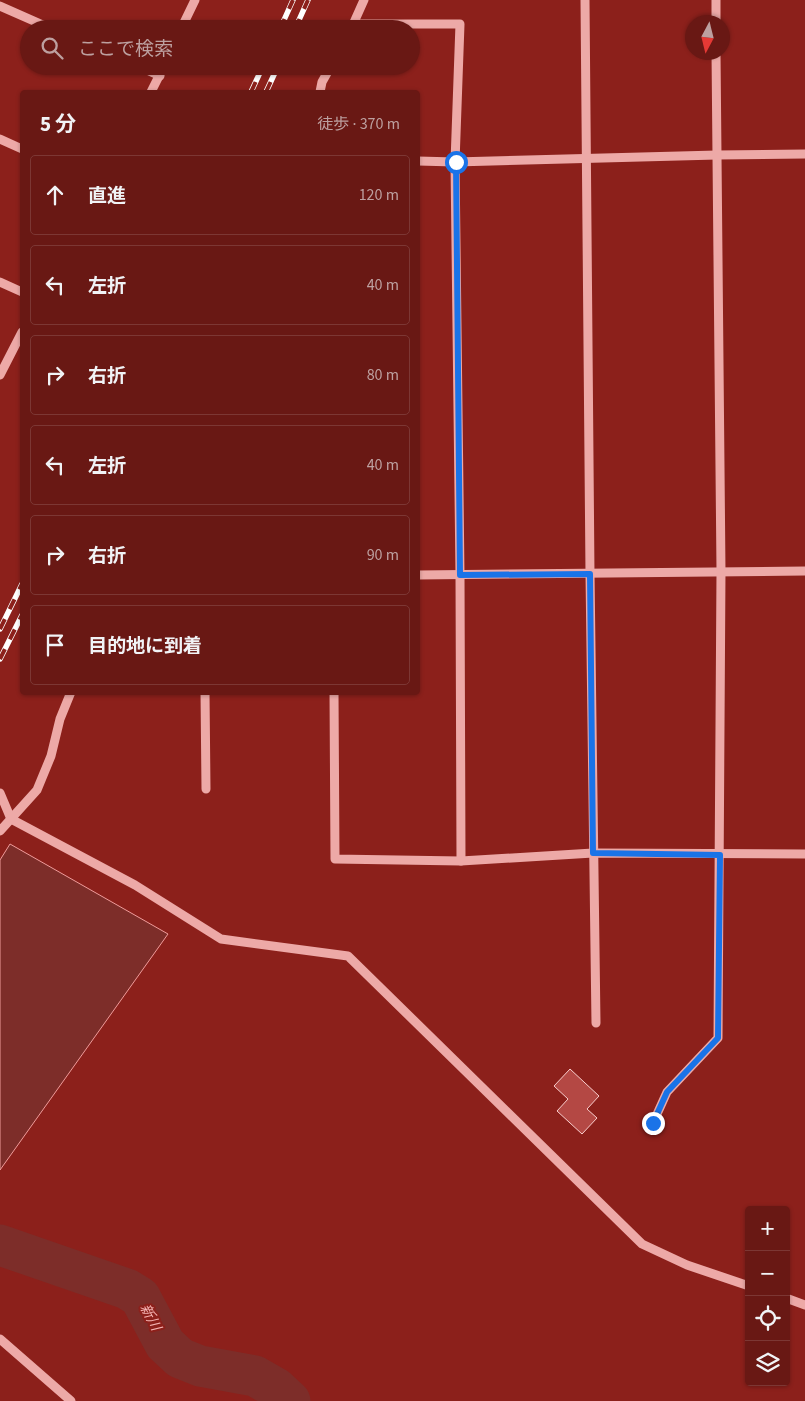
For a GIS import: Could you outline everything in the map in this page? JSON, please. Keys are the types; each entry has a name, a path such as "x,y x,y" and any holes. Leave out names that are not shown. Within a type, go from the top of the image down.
{"street":[{"path":"185,20 195,0"},
{"path":"355,20 364,0"},
{"path":"585,0 596,1023"},
{"path":"716,0 716,15"},
{"path":"0,6 32,20"},
{"path":"420,25 460,24 456,162 461,861"},
{"path":"653,1123 667,1092 718,1038 721,571 716,60"},
{"path":"320,90 326,75"},
{"path":"152,90 160,76"},
{"path":"0,139 20,148"},
{"path":"420,161 586,160 805,154"},
{"path":"0,282 20,291"},
{"path":"0,375 20,336"},
{"path":"420,575 805,570"},
{"path":"0,831 37,790 52,756 60,718 70,695"},
{"path":"205,695 206,789"},
{"path":"334,695 335,859 461,861 593,853 805,854"},
{"path":"0,793 11,820 135,885 221,939 348,956 642,1244 687,1265 745,1285"},
{"path":"790,1299 805,1305"},
{"path":"0,1339 71,1401"}],"shaded area":[{"path":"10,844 168,934 0,1170 0,860"},
{"path":"0,1238 59,1257 131,1284 123,1295 0,1252"}],"building":[{"path":"570,1069 599,1096 587,1109 597,1118 582,1134 557,1111 568,1099 554,1086"}],"waterway":[{"name":"新川","path":"0,1245 127,1289 140,1297 165,1344 180,1358 200,1366 255,1376 276,1388 290,1401"}],"railway":[{"path":"284,20 293,0"},
{"path":"299,20 308,0"},
{"path":"252,90 259,75"},
{"path":"267,90 274,75"},
{"path":"0,629 20,588"},
{"path":"0,659 20,619"}],"route":[{"path":"456,162 460,575 590,574 593,853 720,855 718,1038 667,1092 653,1123"}]}
